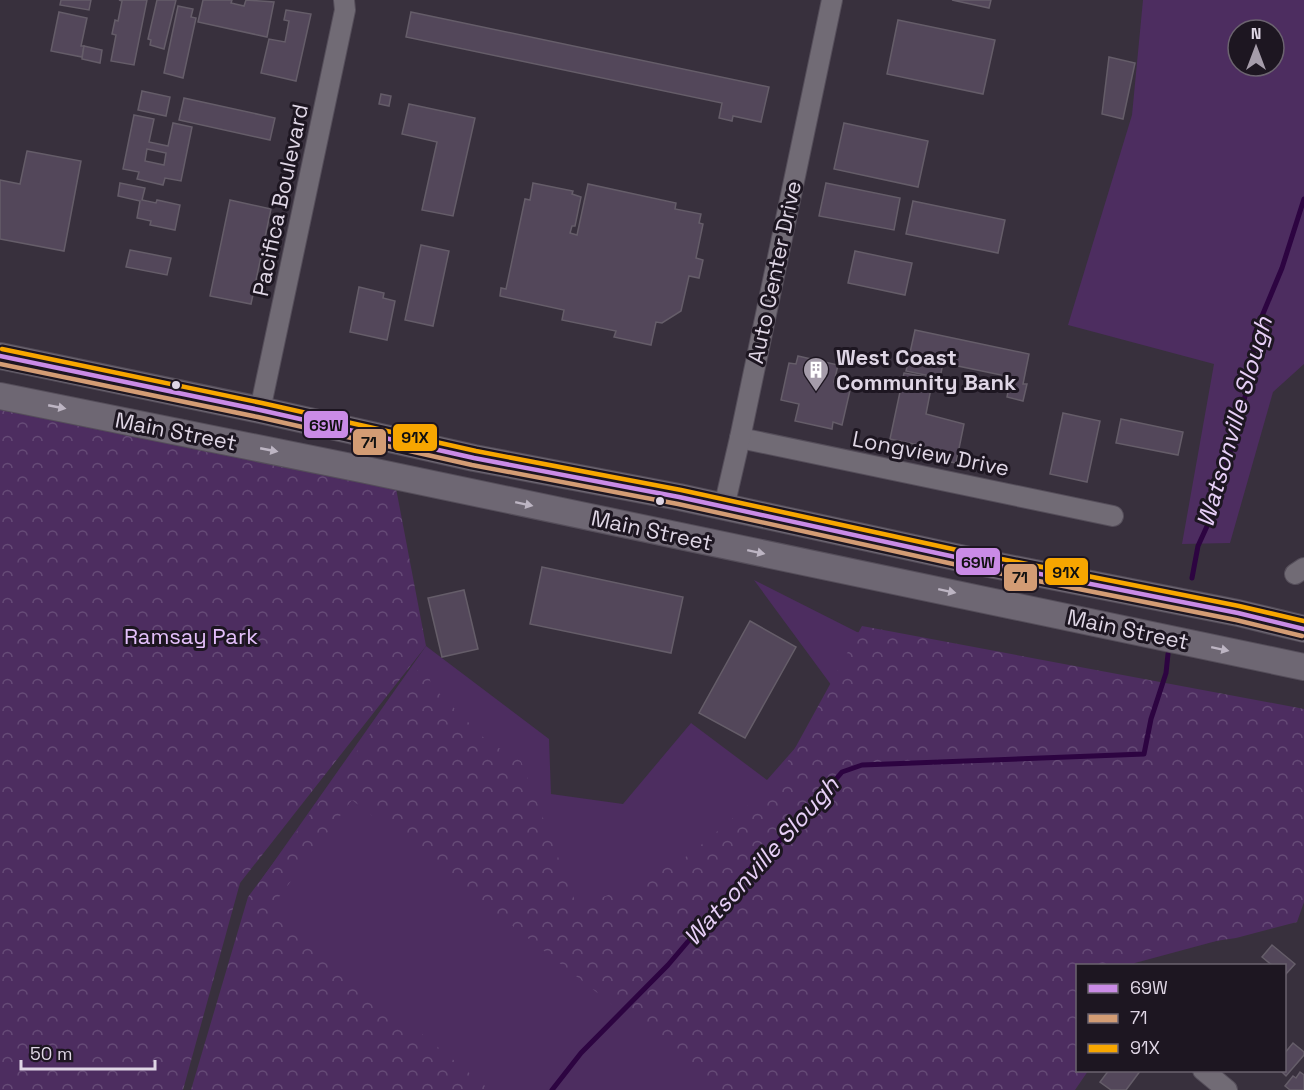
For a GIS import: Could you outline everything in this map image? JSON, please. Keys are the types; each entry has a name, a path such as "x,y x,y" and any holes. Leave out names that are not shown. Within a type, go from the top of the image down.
{"main road":[{"name":"Main Street","path":"0,356 260,410 474,458 724,507 969,560 1238,613 1304,629"},
{"name":"Main Street","path":"0,396 1304,667"},
{"name":"Auto Center Drive","path":"715,543 724,507"}],"street":[{"name":"Pacifica Boulevard","path":"260,410 345,10 344,0"},
{"name":"Auto Center Drive","path":"724,507 832,0"},
{"name":"Longview Drive","path":"740,438 1113,516"},
{"path":"1204,1072 1227,1090"}],"green space":[{"path":"1143,0 1304,0 1304,364 1273,392 1230,543 1182,544 1214,364 1068,325 1132,115"},
{"name":"Ramsay Park","path":"0,401 395,483 426,646 240,883 183,1090 0,1090"},
{"path":"754,580 857,632 1250,703 1272,926 1134,964 1076,964 1076,971 1031,1090 217,1090 254,890 426,646 549,739 551,794 623,804 691,723 767,780 840,697"},
{"path":"862,626 1304,709 1304,902 1297,922 1236,938 1154,950 1125,959 1125,964 1076,964 1076,1072 1087,1072 1075,1090 721,1090 352,800 270,909 490,1090 191,1090 248,897 426,659 431,685 487,741 521,761 577,906 628,888 689,855 777,781"}],"building":[{"path":"61,0 91,0 89,10 60,5"},
{"path":"119,0 147,0 134,65 111,61 116,35 112,34 115,20 118,21 122,1"},
{"path":"157,0 176,0 164,49 150,45 151,40 148,39"},
{"path":"203,0 232,0 231,3 244,6 246,0 274,2 267,37 198,22"},
{"path":"952,0 991,0 989,8"},
{"path":"178,6 193,9 191,17 196,18 183,78 164,73"},
{"path":"286,10 311,14 296,81 261,73 269,39 285,42 289,21 284,20"},
{"path":"59,12 87,18 81,46 84,46 82,57 51,51"},
{"path":"411,12 769,87 761,122 733,116 732,121 719,118 722,103 406,37"},
{"path":"898,20 995,40 983,94 887,74"},
{"path":"84,46 102,50 100,63 82,59"},
{"path":"1109,57 1135,63 1123,119 1102,114"},
{"path":"142,91 170,97 166,116 138,110"},
{"path":"381,94 391,96 389,106 379,104"},
{"path":"184,98 275,118 270,140 179,120"},
{"path":"409,104 475,118 453,216 422,210 437,142 402,134"},
{"path":"134,115 154,119 149,142 168,146 173,123 192,127 181,181 165,178 163,185 137,179 139,172 123,169","holes":["147,149 166,153 164,165 145,161"]},
{"path":"844,123 928,141 918,187 834,169"},
{"path":"27,151 81,161 64,251 0,239 0,180 20,184"},
{"path":"120,183 145,188 142,200 156,203 157,200 180,205 175,230 150,225 151,221 137,218 140,201 118,196"},
{"path":"533,183 573,191 572,194 581,197 575,226 572,226 570,233 577,235 588,184 676,203 675,209 701,214 699,223 703,224 696,258 703,260 699,278 689,276 681,311 662,323 656,322 651,345 614,337 616,331 562,320 564,310 500,296 501,288 506,289 525,199 530,200"},
{"path":"826,183 900,198 894,230 819,216"},
{"path":"230,200 271,209 251,304 210,296"},
{"path":"913,201 1005,220 998,253 906,234"},
{"path":"421,245 449,251 433,326 405,320"},
{"path":"130,250 171,258 167,275 126,267"},
{"path":"855,251 912,263 905,295 848,283"},
{"path":"359,287 384,293 383,298 395,301 387,340 350,332"},
{"path":"915,330 1029,354 1023,384 1027,384 1023,401 1007,397 1011,377 943,363 940,378 906,371"},
{"name":"West Coast Community Bank","path":"798,356 838,365 834,382 851,386 842,425 833,422 832,429 795,421 799,404 781,400 789,363 796,364"},
{"path":"904,373 933,378 926,414 964,424 956,463 921,456 924,446 890,439"},
{"path":"1063,413 1100,421 1087,482 1050,474"},
{"path":"1121,419 1183,432 1178,455 1116,443"},
{"path":"542,567 683,597 671,653 530,624"},
{"path":"464,590 478,649 442,657 428,598"},
{"path":"750,621 796,647 745,738 699,713"},
{"path":"1272,945 1295,964 1286,974 1286,964 1271,964 1262,957"},
{"path":"1293,1043 1304,1052 1304,1055 1286,1076 1282,1072 1286,1072 1286,1052"},
{"path":"1108,1072 1140,1072 1126,1090 1111,1090 1100,1082"},
{"path":"1300,1072 1304,1075 1304,1090 1290,1090 1285,1086 1293,1076 1296,1078"}],"waterway":[{"name":"Watsonville Slough","path":"1192,578 1198,546 1208,524 1236,433 1252,368 1255,333 1282,268 1304,199"},
{"name":"Watsonville Slough","path":"552,1090 581,1053 668,965 747,872 801,820 842,772 862,765 1144,754 1151,719 1166,673 1168,654"}],"transit line":[{"name":"91X","path":"2,349 262,403 476,451 681,490 971,553 1304,621"},
{"name":"69W","path":"0,356 260,410 474,458 679,497 969,560 1238,613 1304,629"},
{"name":"71","path":"0,364 258,417 472,465 678,504 967,567 1236,620 1302,636"}],"place":[{"name":"West Coast Community Bank","path":"816,393"}]}
